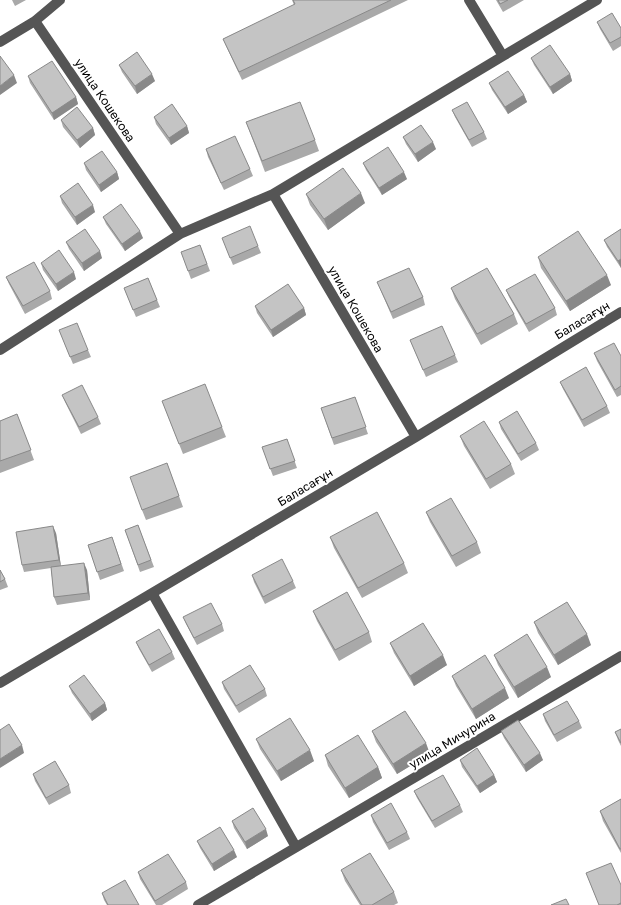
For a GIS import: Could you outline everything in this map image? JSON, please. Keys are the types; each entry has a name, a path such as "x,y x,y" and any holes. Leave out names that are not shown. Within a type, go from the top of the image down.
{"street":[{"path":"0,42 35,21 60,0"},
{"path":"469,0 503,56"},
{"path":"0,350 180,234 273,194 597,0"},
{"name":"улица Кошекова","path":"35,21 180,234"},
{"name":"улица Кошекова","path":"273,194 416,437"},
{"name":"Баласағұн","path":"0,683 416,437 621,312"},
{"path":"152,593 296,847"},
{"name":"улица Мичурина","path":"198,905 621,656"}],"building":[{"path":"293,0 391,0 239,72 223,39 295,4"},
{"path":"498,0 508,0 500,4"},
{"path":"612,13 621,28 621,37 610,43 597,22"},
{"path":"550,45 570,74 550,87 531,58"},
{"path":"137,52 152,74 135,86 119,65"},
{"path":"0,56 14,75 0,86"},
{"path":"52,61 76,97 52,113 28,76"},
{"path":"508,71 524,95 505,107 489,83"},
{"path":"300,102 315,140 262,161 246,122"},
{"path":"467,102 484,132 469,140 452,110"},
{"path":"172,104 187,126 169,138 154,117"},
{"path":"77,107 93,128 77,140 61,120"},
{"path":"421,125 433,142 415,154 403,137"},
{"path":"235,136 250,169 221,183 206,149"},
{"path":"388,147 404,172 379,188 363,163"},
{"path":"102,151 117,172 99,185 84,163"},
{"path":"343,168 361,193 324,219 306,194"},
{"path":"78,183 93,205 75,217 60,196"},
{"path":"121,204 140,231 122,244 103,217"},
{"path":"250,226 258,246 230,258 222,238"},
{"path":"85,229 100,251 82,263 66,242"},
{"path":"621,229 621,259 618,261 604,240"},
{"path":"578,231 607,275 566,301 538,257"},
{"path":"200,245 207,264 188,271 181,252"},
{"path":"59,250 74,272 56,284 41,263"},
{"path":"34,262 50,291 23,306 6,277"},
{"path":"409,268 423,297 391,312 377,282"},
{"path":"487,268 514,314 477,334 451,288"},
{"path":"535,274 555,308 526,324 506,290"},
{"path":"148,278 157,300 133,310 124,288"},
{"path":"288,284 304,308 271,330 255,306"},
{"path":"77,323 88,350 70,357 59,330"},
{"path":"442,326 455,355 423,370 410,340"},
{"path":"614,343 621,356 621,386 615,390 594,353"},
{"path":"586,367 607,406 582,420 560,382"},
{"path":"205,384 222,427 179,444 162,401"},
{"path":"82,385 98,417 79,427 62,395"},
{"path":"355,397 366,427 332,438 321,408"},
{"path":"517,411 536,443 518,454 499,422"},
{"path":"17,414 31,450 0,461 0,421"},
{"path":"484,421 511,464 486,479 460,436"},
{"path":"287,439 295,461 270,469 262,447"},
{"path":"167,463 179,496 142,510 130,477"},
{"path":"451,498 477,542 452,556 426,512"},
{"path":"377,512 404,563 358,588 330,537"},
{"path":"138,525 151,560 138,565 125,530"},
{"path":"53,526 59,560 22,565 16,532"},
{"path":"112,537 121,564 97,572 88,545"},
{"path":"282,559 293,581 263,597 252,575"},
{"path":"84,563 88,593 54,597 51,567"},
{"path":"0,570 5,579 0,582"},
{"path":"347,592 369,632 335,650 313,611"},
{"path":"567,602 587,634 554,655 534,622"},
{"path":"211,603 222,624 194,638 183,617"},
{"path":"423,623 443,655 410,676 390,643"},
{"path":"159,629 172,652 149,665 136,642"},
{"path":"527,634 547,667 514,687 494,655"},
{"path":"485,655 505,688 472,709 452,676"},
{"path":"250,665 265,689 236,706 222,682"},
{"path":"84,675 105,703 90,714 69,686"},
{"path":"567,701 579,721 554,735 543,714"},
{"path":"405,711 426,743 393,764 372,731"},
{"path":"290,718 310,750 277,771 256,739"},
{"path":"518,720 540,753 524,765 501,731"},
{"path":"9,724 22,745 0,759 0,730"},
{"path":"621,729 621,743 615,732"},
{"path":"358,735 378,767 345,788 325,755"},
{"path":"477,748 494,775 477,786 460,760"},
{"path":"55,761 69,785 46,798 33,774"},
{"path":"443,775 460,805 432,821 414,791"},
{"path":"621,799 621,849 620,849 600,811"},
{"path":"391,803 407,832 387,843 371,815"},
{"path":"253,808 266,829 245,842 232,821"},
{"path":"220,827 234,850 212,864 197,841"},
{"path":"370,853 394,892 372,905 362,905 341,870"},
{"path":"168,854 186,882 155,901 138,872"},
{"path":"611,863 621,885 621,903 617,905 599,905 586,873"},
{"path":"125,880 139,905 108,905 102,893"},
{"path":"566,899 569,905 551,905"}]}
